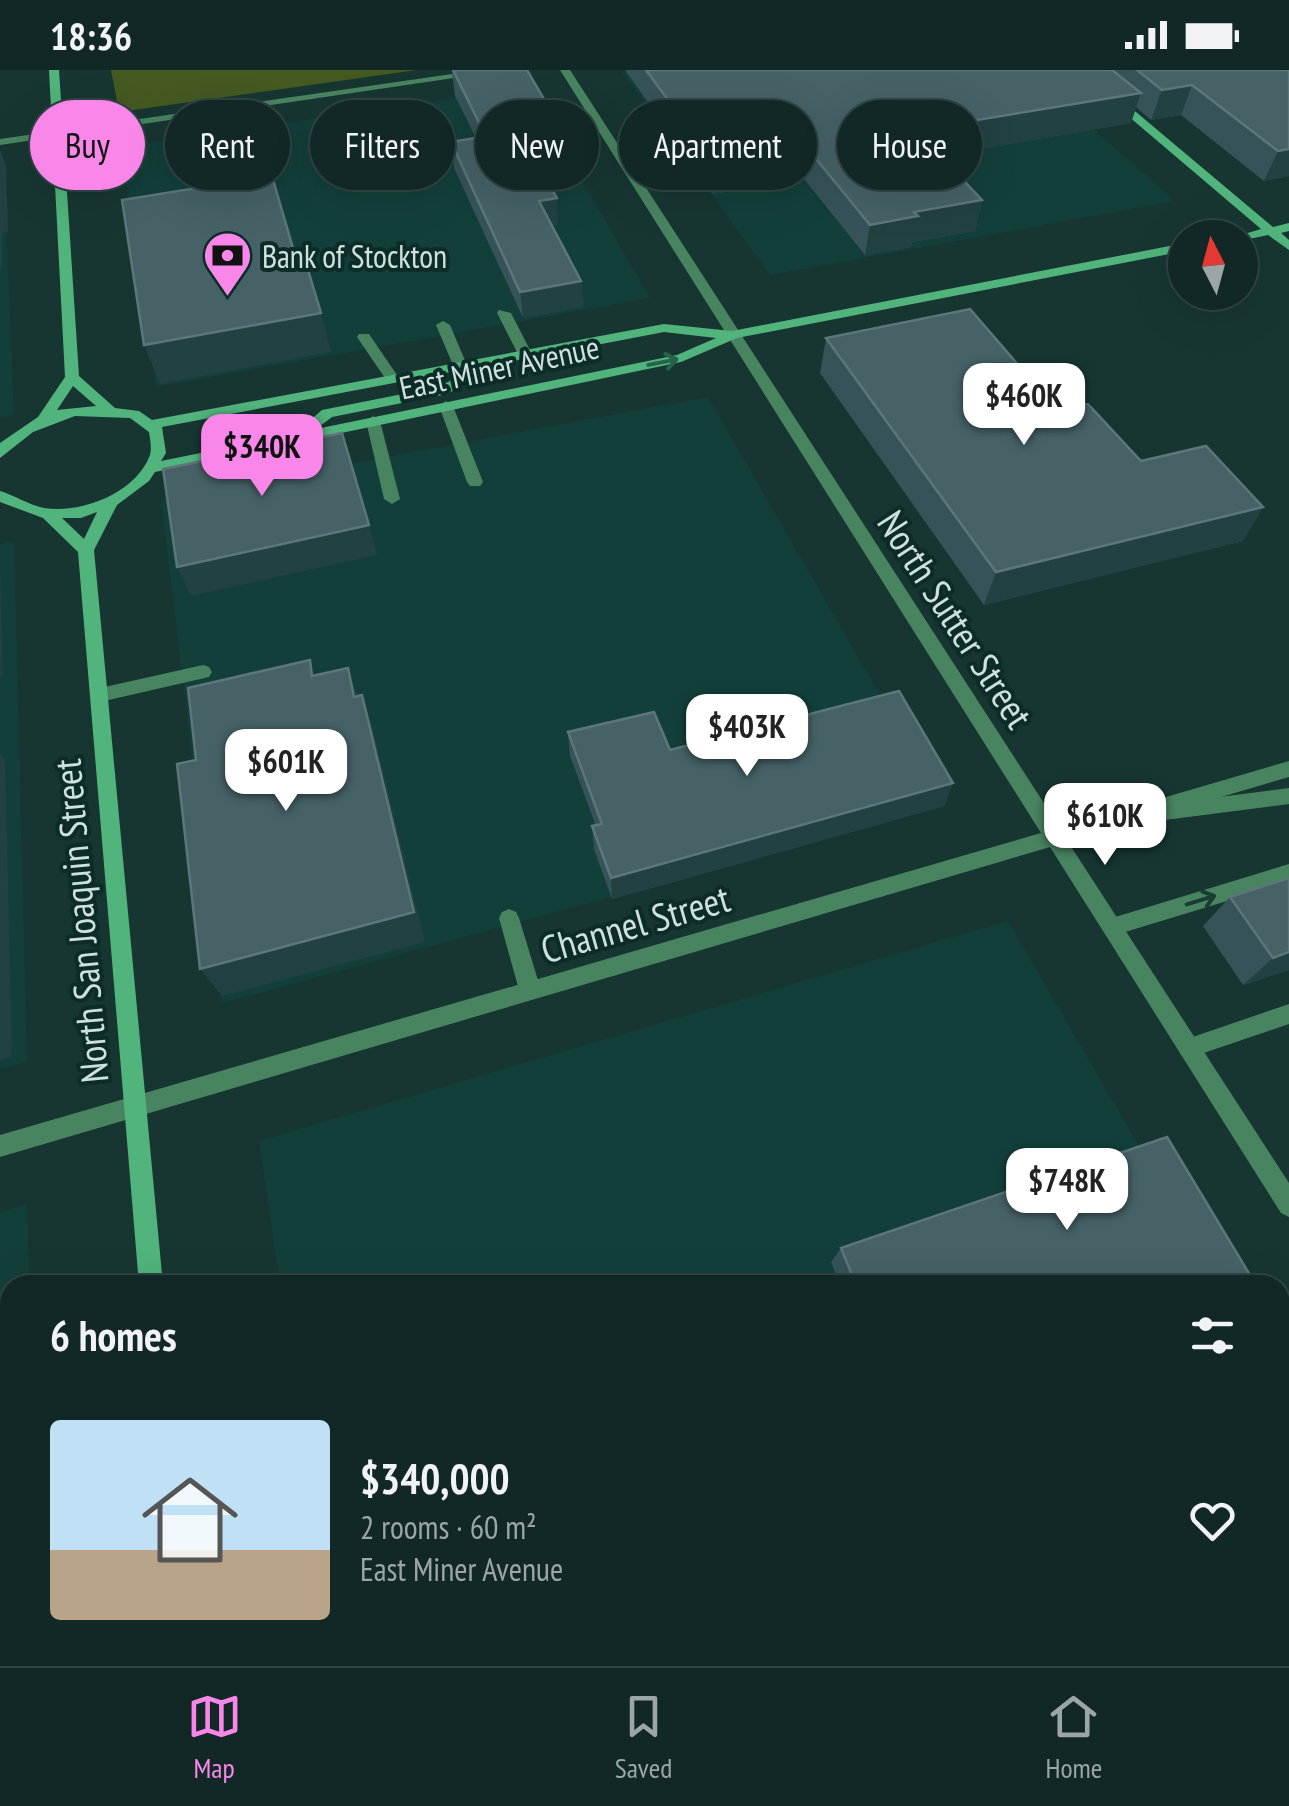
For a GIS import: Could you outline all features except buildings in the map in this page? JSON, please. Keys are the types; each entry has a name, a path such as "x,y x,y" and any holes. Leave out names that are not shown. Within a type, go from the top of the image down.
{"main road":[{"path":"54,70 56,100"},
{"path":"1078,70 1289,246"},
{"path":"42,422 72,376 62,190"},
{"path":"1258,233 1289,228"},
{"name":"East Miner Avenue","path":"156,466 680,358 733,335 1168,251"},
{"name":"East Miner Avenue","path":"151,425 664,328 733,335"},
{"path":"295,437 327,413 442,391 457,384 460,365"},
{"path":"72,376 108,409"},
{"path":"380,402 392,378"},
{"path":"0,454 28,428 42,422 81,410 108,409 130,413 151,425 161,450 156,466 142,483 111,502 67,514 48,514 16,507 0,496"},
{"path":"48,514 86,550 111,502"},
{"name":"North San Joaquin Street","path":"86,550 150,1275"}],"street":[{"path":"145,122 503,70"},
{"name":"North Sutter Street","path":"565,70 1289,1205"},
{"path":"0,142 30,138"},
{"path":"504,312 524,352"},
{"path":"444,325 460,365"},
{"path":"364,337 392,378"},
{"path":"446,406 475,482"},
{"path":"373,421 392,499"},
{"path":"100,696 202,672"},
{"name":"Channel Street","path":"0,1146 1289,769"},
{"path":"1117,818 1289,796"},
{"path":"1112,927 1289,872"},
{"path":"508,918 530,990"},
{"path":"1189,1048 1289,1014"}],"shaded area":[{"path":"1026,70 1175,201 770,275 708,190 817,190 817,100 642,100 622,72"},
{"path":"528,87 536,100 475,100 475,190 588,190 650,298 156,387 128,190 145,190 145,144 165,141 165,190 290,190 290,122 310,119 310,190 455,190 455,100 440,100"},
{"path":"4,164 14,415 0,417 0,165"},
{"path":"708,397 944,806 222,1003 161,499"},
{"path":"14,541 27,1062 0,1069 0,544"},
{"path":"1008,921 1214,1275 279,1275 259,1141"},
{"path":"27,1204 29,1275 0,1275 0,1212"}],"green space":[{"path":"111,70 417,70 204,100 165,100 165,106 145,108 145,100 117,100"}],"place":[{"name":"Bank of Stockton","path":"227,298"}]}
